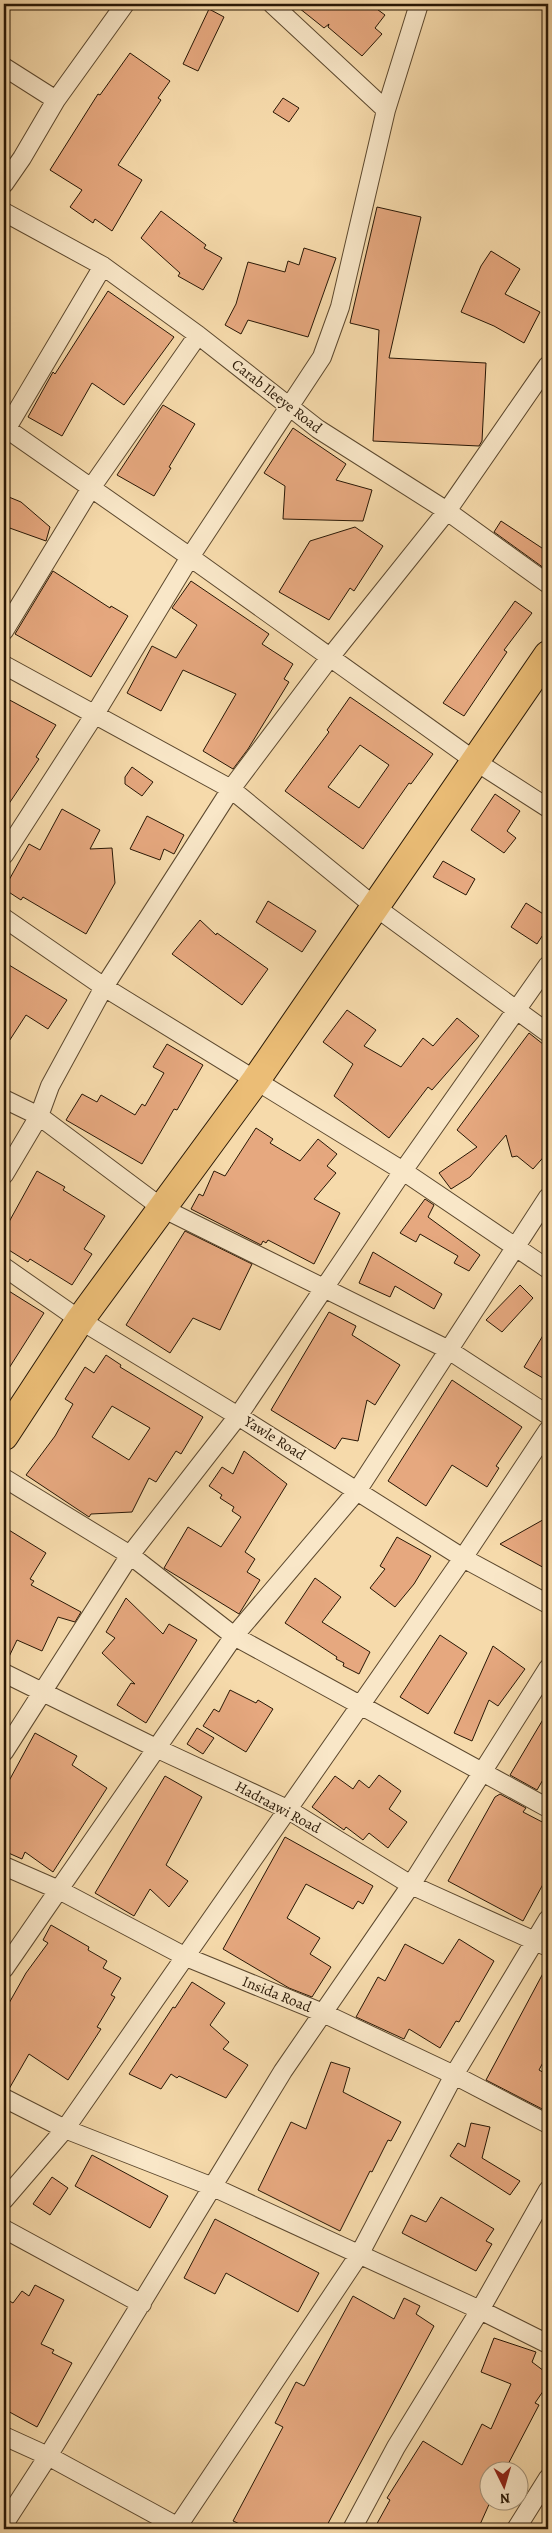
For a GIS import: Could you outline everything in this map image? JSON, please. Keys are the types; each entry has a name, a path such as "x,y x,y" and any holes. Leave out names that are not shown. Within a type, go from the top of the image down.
{"highway":[{"path":"4,1436 80,1320 256,1080 548,655"}],"street":[{"path":"4,184 22,158 56,100 125,4"},
{"path":"272,4 386,110"},
{"path":"4,855 94,714 190,557 322,357 340,308 386,110 419,4"},
{"path":"4,67 56,100"},
{"name":"Carab Ileeye Road","path":"4,212 103,266 198,335 290,405 318,429 447,511 548,584"},
{"path":"103,266 4,430 91,488 331,656 475,761 548,808"},
{"path":"4,631 91,488 198,335"},
{"path":"4,1175 39,1116 50,1086 104,987 231,789 331,656 447,511 548,365"},
{"path":"4,665 231,789 374,906 548,1032"},
{"path":"4,918 104,987 403,1171 548,1269"},
{"path":"4,1752 40,1692 130,1555 238,1416 403,1171 548,965"},
{"path":"4,1099 39,1116 162,1208 447,1349 548,1415"},
{"path":"4,1969 158,1749 234,1636 357,1490 447,1349 548,1197"},
{"name":"Yawle Road","path":"4,1267 80,1320 238,1416 463,1558 548,1604"},
{"path":"4,2200 65,2129 463,1558 548,1430"},
{"path":"4,1478 130,1555 234,1636 548,1808"},
{"path":"4,2524 142,2304 283,2071 411,1885 548,1668"},
{"name":"Hadraawi Road","path":"4,1673 158,1749 287,1809 411,1885 542,1944"},
{"name":"Insida Road","path":"4,1866 60,1890 186,1957 323,2013 454,2075 548,2124"},
{"path":"4,2436 48,2456 178,2528 359,2255 454,2075 542,1944 548,1918"},
{"path":"4,2098 65,2129 213,2187 480,2310 548,2344"},
{"path":"352,2529 396,2447 480,2310 548,2190"},
{"path":"4,2229 142,2304"},
{"path":"516,2529 548,2478"}],"building":[{"path":"294,4 370,4 385,15 375,28 382,34 362,56 328,27 329,24 324,28"},
{"path":"209,9 224,17 198,71 183,64"},
{"path":"130,53 170,81 158,98 161,100 118,165 142,180 112,231 95,219 93,223 70,207 82,190 50,170 98,94 100,95"},
{"path":"283,98 299,108 289,122 273,112"},
{"path":"377,207 421,217 389,358 486,363 482,441 479,446 373,441 379,330 350,323"},
{"path":"161,211 206,245 204,248 222,258 203,290 178,276 180,273 141,238"},
{"path":"304,248 336,258 308,337 248,320 241,334 225,325 236,304 248,262 285,272 288,261 299,265"},
{"path":"491,251 520,269 505,294 540,312 524,343 494,326 461,312 481,266"},
{"path":"108,291 174,337 124,405 92,383 62,436 28,417 53,372 55,374"},
{"path":"163,405 195,424 154,496 117,475"},
{"path":"293,428 346,464 336,480 372,490 363,521 283,519 285,486 264,473"},
{"path":"4,495 21,502 50,527 46,541 4,526"},
{"path":"501,521 548,552 548,571 494,532"},
{"path":"355,527 383,546 354,591 350,588 329,620 279,592 310,541"},
{"path":"53,571 110,608 111,606 128,616 91,677 15,634"},
{"path":"191,581 269,634 262,644 293,664 284,679 289,682 248,749 233,769 203,751 236,694 183,670 161,711 127,693 152,646 176,658 197,625 172,608"},
{"path":"515,601 532,613 504,650 507,652 464,716 443,703"},
{"path":"4,697 56,725 36,757 39,759 4,811"},
{"path":"350,697 433,754 411,784 409,783 363,849 285,791 329,732 327,730","holes":["360,745 389,765 359,808 328,787"]},
{"path":"132,767 153,782 142,796 125,784 125,777"},
{"path":"495,794 520,811 507,831 516,838 504,853 471,830"},
{"path":"62,809 100,830 90,849 112,848 115,883 86,934 23,897 21,900 4,889 29,844 40,850"},
{"path":"147,816 184,835 174,854 164,849 160,860 130,849"},
{"path":"443,861 475,879 466,895 433,877"},
{"path":"268,901 316,931 302,952 256,922"},
{"path":"526,903 548,917 548,927 537,944 511,927"},
{"path":"200,920 216,935 217,933 268,969 242,1005 172,954"},
{"path":"4,962 67,1000 48,1029 26,1015 4,1049"},
{"path":"347,1010 376,1030 364,1046 401,1067 423,1038 433,1046 457,1018 479,1036 432,1090 428,1087 389,1138 334,1096 353,1064 323,1042"},
{"path":"529,1033 548,1048 548,1152 533,1169 517,1156 512,1157 506,1135 470,1177 451,1189 439,1173 477,1147 457,1130"},
{"path":"167,1044 203,1065 177,1110 174,1109 142,1164 66,1120 82,1094 97,1102 101,1095 135,1115 142,1104 145,1106 164,1073 153,1067"},
{"path":"256,1128 273,1139 270,1143 300,1161 318,1139 337,1154 327,1166 336,1173 314,1199 340,1213 314,1264 268,1240 266,1243 263,1241 261,1245 191,1209 199,1194 203,1196 214,1171 225,1176"},
{"path":"37,1171 65,1187 63,1190 105,1216 84,1249 92,1254 72,1285 30,1259 28,1262 4,1247 4,1231"},
{"path":"425,1199 434,1205 428,1217 480,1255 469,1271 454,1263 458,1256 420,1234 416,1242 400,1233"},
{"path":"185,1231 252,1264 220,1330 193,1318 170,1353 126,1325"},
{"path":"373,1252 442,1294 434,1309 395,1286 390,1297 359,1283"},
{"path":"520,1285 533,1298 502,1332 486,1320"},
{"path":"4,1288 44,1313 4,1376"},
{"path":"329,1312 356,1326 352,1335 400,1365 375,1405 367,1400 358,1441 342,1438 335,1449 271,1410"},
{"path":"548,1327 548,1381 524,1367"},
{"path":"106,1355 121,1365 120,1367 203,1417 181,1454 176,1451 156,1482 149,1478 132,1512 91,1514 89,1517 26,1475 55,1436 73,1404 65,1399 85,1367 94,1373","holes":["112,1406 150,1428 129,1460 92,1437"]},
{"path":"452,1380 522,1427 496,1466 499,1468 487,1487 452,1465 426,1506 388,1481"},
{"path":"244,1451 287,1484 245,1552 255,1559 247,1572 260,1580 239,1614 164,1568 188,1527 221,1547 241,1517 232,1511 234,1507 220,1498 222,1495 209,1486 222,1467 233,1474"},
{"path":"548,1517 548,1570 500,1544"},
{"path":"4,1527 46,1553 30,1579 34,1581 31,1585 81,1612 75,1622 58,1617 42,1651 17,1640 6,1663 4,1662"},
{"path":"397,1537 431,1556 414,1584 395,1607 370,1588 385,1569 380,1566"},
{"path":"315,1578 341,1597 322,1622 370,1652 359,1674 343,1666 344,1663 336,1659 337,1657 285,1623"},
{"path":"126,1598 163,1634 169,1624 197,1640 146,1723 117,1705 131,1683 135,1684 102,1653 115,1638 106,1632"},
{"path":"440,1635 467,1653 428,1714 400,1697"},
{"path":"493,1646 525,1669 498,1706 489,1700 472,1741 454,1733"},
{"path":"230,1690 256,1703 258,1700 273,1709 246,1752 203,1726 214,1709 219,1712"},
{"path":"548,1711 548,1771 537,1790 510,1775"},
{"path":"197,1728 214,1738 203,1754 187,1744"},
{"path":"35,1733 77,1756 72,1765 107,1788 53,1872 25,1852 22,1859 4,1851 4,1790"},
{"path":"379,1775 401,1791 389,1809 407,1822 388,1848 369,1833 363,1840 346,1827 344,1830 312,1807 335,1776 353,1789 359,1780 369,1788"},
{"path":"165,1776 202,1797 166,1865 188,1881 169,1907 150,1889 134,1916 95,1893"},
{"path":"500,1794 526,1808 523,1812 548,1825 548,1875 523,1921 448,1881 495,1797"},
{"path":"285,1837 373,1886 363,1904 358,1901 353,1909 306,1884 287,1918 320,1938 310,1954 331,1967 312,1997 289,1988 223,1949"},
{"path":"51,1925 89,1947 88,1950 107,1961 103,1968 121,1978 111,1995 115,1997 97,2027 101,2029 68,2080 29,2054 9,2089 4,2087 4,2012 26,1973 48,1943 43,1940"},
{"path":"459,1939 494,1961 459,2022 456,2021 440,2048 409,2029 404,2039 356,2017 378,1977 385,1981 405,1944 443,1964"},
{"path":"548,1964 548,2053 539,2070 548,2075 548,2112 486,2080"},
{"path":"192,1982 225,2003 210,2025 229,2042 223,2049 248,2065 226,2098 171,2074 161,2089 129,2074 173,2007 175,2008"},
{"path":"331,2062 350,2068 343,2092 401,2122 391,2141 388,2140 372,2172 370,2171 340,2231 258,2190 291,2122 306,2129"},
{"path":"471,2123 490,2127 482,2158 520,2181 510,2195 450,2156 458,2143 465,2147"},
{"path":"92,2155 168,2196 150,2228 75,2186"},
{"path":"52,2177 68,2188 50,2215 33,2204"},
{"path":"441,2197 494,2229 486,2241 492,2244 476,2271 402,2233 411,2215 426,2222"},
{"path":"215,2219 319,2273 298,2312 226,2273 215,2294 184,2278"},
{"path":"35,2285 64,2300 41,2344 54,2350 52,2353 72,2363 37,2427 4,2409 4,2298 13,2303 22,2291 29,2296"},
{"path":"353,2296 394,2319 404,2298 420,2306 416,2314 434,2326 325,2529 251,2529 233,2521 283,2427 275,2423 296,2382 304,2386"},
{"path":"494,2338 536,2352 532,2362 548,2374 548,2384 535,2403 539,2405 510,2460 480,2460 480,2510 487,2510 478,2529 374,2529 390,2500 387,2498 423,2441 462,2465 482,2424 491,2429 511,2384 481,2372"}]}
